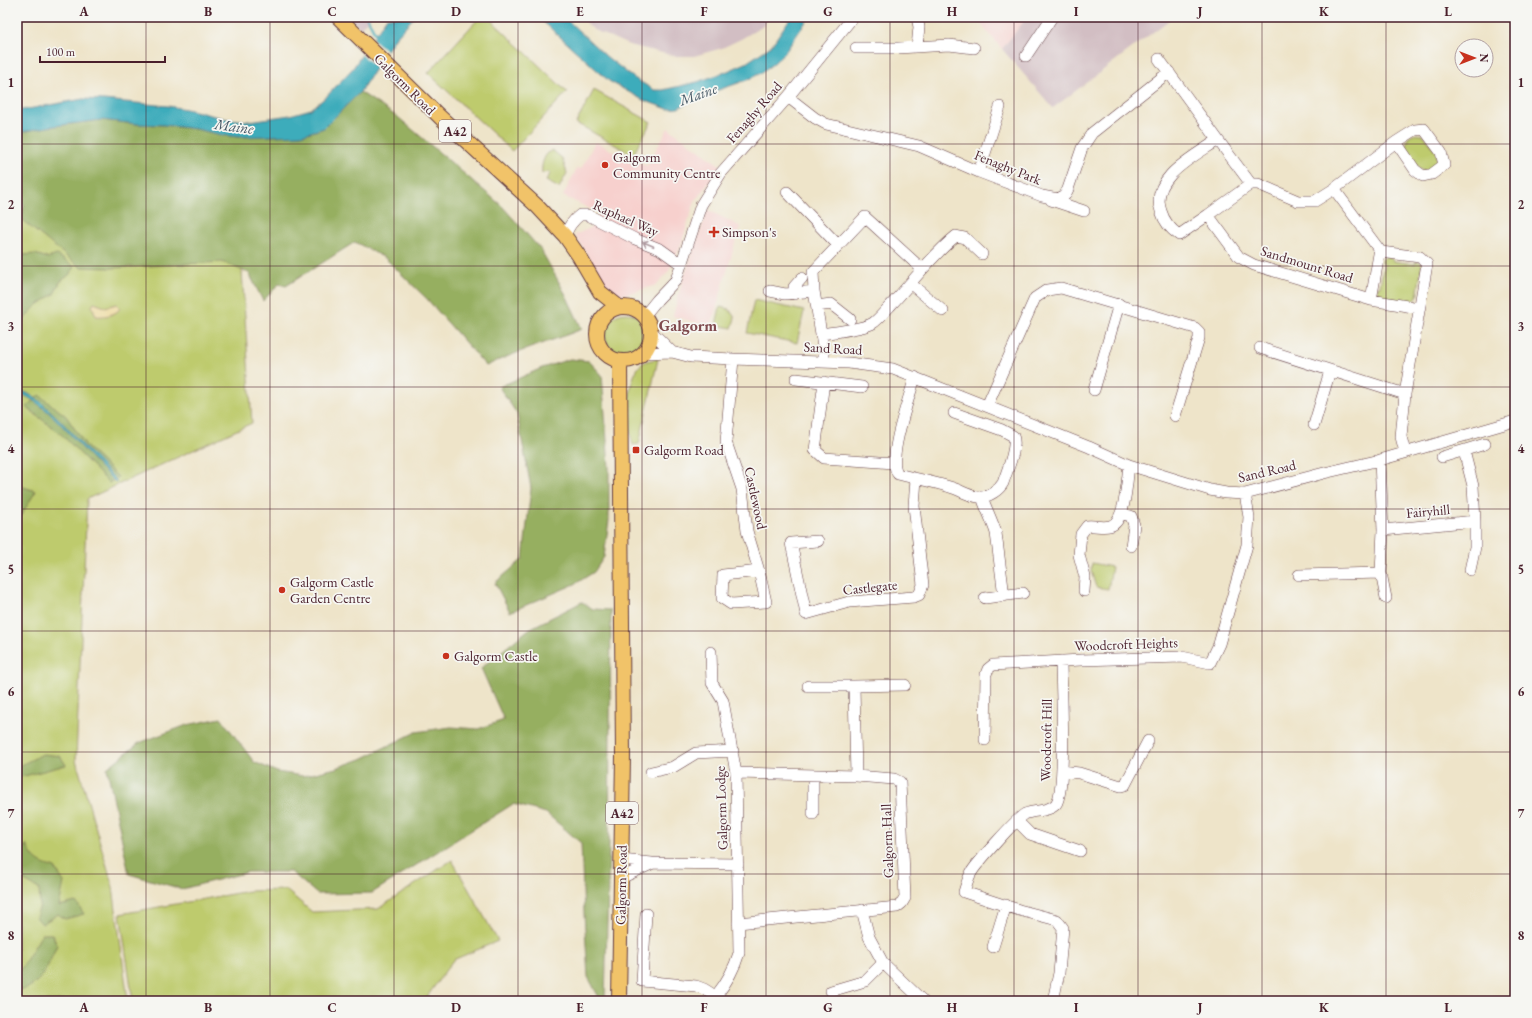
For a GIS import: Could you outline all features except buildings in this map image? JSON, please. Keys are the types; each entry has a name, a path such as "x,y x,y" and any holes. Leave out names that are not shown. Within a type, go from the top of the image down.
{"main road":[{"name":"Galgorm Road","path":"338,17 440,118 515,185 565,236 579,256 600,292 619,307"},
{"path":"599,323 600,292"},
{"path":"619,307 609,311 603,316 596,331 600,347 608,356 620,361 629,361 636,358 643,353 648,346 651,339 651,331 649,323 644,316"},
{"name":"A42","path":"619,307 631,308 639,311 644,316"},
{"name":"Galgorm Road","path":"619,1001 621,878 625,856 621,603 620,361"}],"street":[{"name":"Fenaghy Road","path":"644,316 676,280 701,205 721,173 788,97 853,17"},
{"path":"917,17 919,27 917,47"},
{"path":"1026,56 1052,17"},
{"path":"856,48 949,45 974,48"},
{"path":"1159,59 1251,184"},
{"name":"Fenaghy Park","path":"788,97 815,118 826,124 919,146 979,172 1042,196 1054,199 1061,198 1065,195 1074,174 1082,148 1092,133 1169,72"},
{"path":"979,172 1000,107"},
{"path":"1218,140 1170,175 1162,186 1159,196 1159,205 1167,223 1179,235 1251,184 1258,184 1298,201 1315,201 1334,189 1396,142 1415,130 1424,129 1441,152 1444,165 1432,174 1423,176 1415,170 1396,142"},
{"path":"1334,189 1383,251 1420,258 1427,264 1405,394 1401,437 1405,452"},
{"path":"787,192 838,245"},
{"path":"1042,196 1084,211"},
{"name":"Raphael Way","path":"565,236 573,220 580,215 588,215 636,239 660,249 681,264"},
{"name":"Sandmount Road","path":"1208,215 1239,257 1254,265 1371,300 1419,308"},
{"path":"824,362 824,352 814,291 813,272 864,217 922,269"},
{"path":"821,334 866,326 873,323 922,269 956,236 965,238 982,254"},
{"path":"1371,300 1379,254 1383,251"},
{"path":"795,294 794,287 802,278"},
{"path":"910,284 943,311"},
{"path":"987,406 1035,298 1046,290 1061,288 1196,328 1199,332 1199,338 1175,416"},
{"path":"770,291 795,294 814,291"},
{"path":"817,306 831,304 850,319"},
{"path":"1094,390 1119,304"},
{"path":"651,331 672,352"},
{"path":"1260,348 1405,394"},
{"name":"Sand Road","path":"643,353 672,352 691,357 849,363 892,369 987,406 1129,465 1210,490 1226,493 1245,494 1380,460 1515,421"},
{"name":"Castlewood","path":"733,359 726,442 742,489 747,531 759,571"},
{"path":"1314,425 1330,370"},
{"path":"915,377 900,428 894,463 895,470 898,474 948,486 974,496 982,497 1000,488 1014,448 1015,440 1010,433 954,413"},
{"path":"796,378 862,387"},
{"path":"824,382 815,450 824,458 894,463"},
{"path":"1442,457 1485,444"},
{"path":"1464,451 1473,486 1475,521 1475,546 1470,570"},
{"path":"1380,460 1383,530 1381,573 1386,598"},
{"path":"1084,591 1085,577 1079,555 1081,534 1087,526 1110,526 1116,523 1122,514 1129,465"},
{"name":"Castlegate","path":"818,542 791,543 806,614 849,602 914,598 919,595 923,585 914,506 916,479"},
{"name":"Woodcroft Heights","path":"985,740 986,674 988,669 993,665 1182,657 1210,663 1219,644 1247,545 1249,517 1245,494"},
{"path":"982,497 996,533 1004,596"},
{"path":"1122,514 1131,516 1134,522 1131,546"},
{"name":"Fairyhill","path":"1383,530 1475,521"},
{"path":"1299,575 1381,573"},
{"path":"985,598 1022,593"},
{"name":"Galgorm Lodge","path":"646,914 642,981 696,986 704,988 720,998 735,966 739,953 736,773 723,701 712,684 711,652"},
{"name":"Woodcroft Hill","path":"1006,905 964,892 971,873 995,844 1024,814 1046,809 1055,805 1059,798 1062,771 1061,661"},
{"path":"808,686 905,685"},
{"path":"854,686 856,776"},
{"path":"1062,771 1079,773 1121,786 1125,785 1148,741"},
{"name":"Galgorm Lodge","path":"651,772 673,767 696,754 733,751"},
{"name":"Galgorm Hall","path":"736,773 894,778 900,782 905,898 897,907 738,923"},
{"path":"813,775 814,814"},
{"path":"1017,822 1030,834 1080,851"},
{"name":"Galgorm Lodge","path":"625,856 652,863 738,864"},
{"name":"Galgorm Lodge","path":"621,878 652,863"},
{"path":"993,947 1006,905 1057,920 1063,928 1060,973 1053,1001"},
{"path":"862,910 869,937 883,963 923,1001"},
{"path":"831,991 865,981 883,963"}],"shaded area":[{"path":"349,17 371,17 360,28"},
{"path":"580,17 769,17 763,26 722,48 694,56 675,56 629,45 593,29"},
{"path":"975,17 1027,17 1002,49"},
{"path":"1027,17 1173,17 1053,108 1002,49"},
{"path":"668,128 721,166 695,201 680,248 668,272 657,285 622,295 609,289 575,235 592,227 599,213 563,196 577,168 581,169 595,142 647,166"},
{"path":"708,210 741,227 711,327 673,316 682,282"}],"green space":[{"path":"480,17 488,17 567,92 512,151 428,73"},
{"path":"594,90 651,122 633,155 576,123"},
{"path":"360,92 399,118 502,206 541,250 566,295 582,329 486,366 427,299 385,258 355,242 286,286 279,284 263,301 249,273 222,262 112,268 80,267 22,220 24,205 20,201 18,213 17,133 47,127 101,120 164,125 238,137 301,135 324,128"},
{"path":"1412,134 1424,135 1437,153 1437,168 1431,172 1419,169 1405,150 1408,137"},
{"path":"552,150 562,158 567,173 559,188 546,181 551,172 542,173 544,160 547,154"},
{"path":"17,204 87,265 241,256 252,423 87,499 76,760 113,887 128,1001 17,1001"},
{"path":"35,254 48,258 57,255 75,267 69,275 60,282 54,294 36,306 26,317 17,333 17,264 23,255"},
{"path":"1386,256 1392,259 1392,261 1415,264 1416,261 1422,263 1417,298 1410,302 1405,302 1382,297 1378,294 1378,286 1380,286 1384,264 1382,263 1382,260"},
{"path":"754,300 804,311 797,343 747,333"},
{"path":"720,307 729,309 735,318 732,328 716,325"},
{"path":"626,313 641,319 647,334 641,349 626,355 611,349 605,334 611,319"},
{"path":"570,359 589,361 602,375 609,467 609,520 604,557 594,572 575,584 510,612 495,583 523,559 531,488 517,414 499,387 542,368"},
{"path":"658,359 639,444 633,445 628,419 632,383 638,368 643,363"},
{"path":"39,395 66,416 87,447 118,477 109,483 62,435 26,407"},
{"path":"17,485 36,491 20,517 17,518"},
{"path":"1092,563 1112,567 1108,589 1096,587 1091,571"},
{"path":"582,602 593,609 611,610 609,849 605,1001 601,1001 588,977 581,843 546,813 513,804 372,893 317,894 291,872 248,872 182,889 129,874 107,768 139,743 187,725 221,718 254,762 277,772 303,776 336,768 361,759 416,732 451,727 478,729 504,720 481,668 529,629"},
{"path":"43,754 60,756 66,765 17,778 17,767"},
{"path":"26,845 38,861 55,868 64,882 59,906 76,902 84,914 65,919 58,914 42,924 36,917 40,906 39,889 21,879 18,864 18,857"},
{"path":"452,860 498,941 453,960 424,1001 133,1001 120,914 249,891 286,890 312,912 378,909"},
{"path":"42,934 52,934 57,945 47,967 38,980 26,989 17,991 17,972 21,969"}],"sand":[{"path":"94,303 105,307 117,304 120,308 113,314 96,316 92,306"}],"water":[{"name":"Maine","path":"387,17 414,17 395,38 360,92 324,128 301,135 238,137 164,125 101,120 47,127 17,133 17,111 83,99 168,106 227,119 250,121 290,115 311,109 326,97 353,68"},
{"name":"Maine","path":"538,17 564,17 607,57 634,78 654,90 663,90 697,82 746,63 771,46 791,17 809,17 786,51 761,73 747,80 704,95 678,108 668,109 643,100 609,81"},
{"path":"17,389 29,394 41,402 61,421 117,481 115,482 104,471 54,417 37,403 17,392"}],"pier":[{"path":"370,37 389,52 378,69 360,53"}],"waterway":[{"path":"367,17 377,36"}],"place":[{"name":"Galgorm Community Centre","path":"605,165"},
{"name":"Simpson's","path":"714,232"},
{"name":"Galgorm Road","path":"636,450"},
{"name":"Galgorm Castle Garden Centre","path":"282,590"},
{"name":"Galgorm Castle","path":"446,656"}],"district":[{"name":"Galgorm","path":"688,325"}]}
